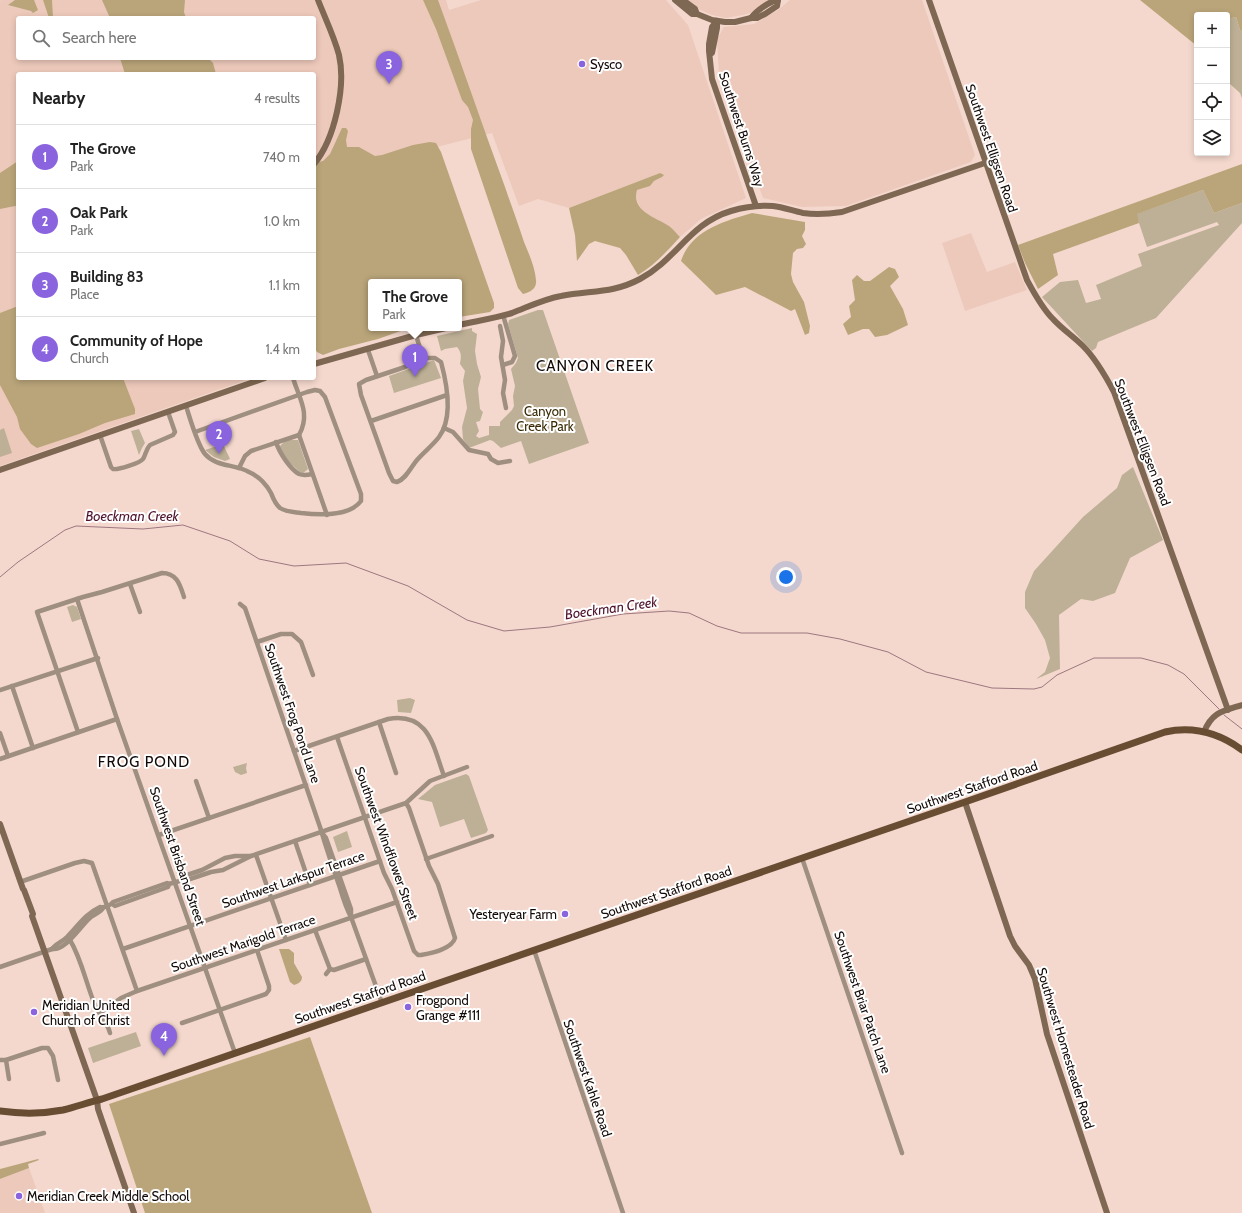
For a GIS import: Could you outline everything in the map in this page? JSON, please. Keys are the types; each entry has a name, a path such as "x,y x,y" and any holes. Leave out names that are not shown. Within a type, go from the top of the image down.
{"main road":[{"path":"316,161 326,147 333,127 338,103 340,76 338,50 318,0"},
{"path":"675,0 692,14 697,14 717,21 735,22 757,18 765,14 777,6 778,0"},
{"path":"683,0 695,9 697,14"},
{"name":"Southwest Elligsen Road","path":"929,0 1023,269 1034,291 1052,318 1082,345 1095,360 1106,376 1114,392 1228,710"},
{"name":"Southwest Burns Way","path":"717,21 712,28 710,35 709,52 714,88 756,206"},
{"path":"462,324 503,315 558,297 608,291 631,283 657,268 667,260 689,236 709,220 732,211 756,206 773,206 811,214 842,212 985,163"},
{"path":"316,363 433,331"},
{"path":"0,470 259,380"},
{"path":"1204,732 1208,722 1212,718 1242,705"},
{"name":"Southwest Stafford Road","path":"0,1111 26,1113 50,1112 71,1108 97,1100 1159,734 1179,730 1204,732 1221,738 1242,750"},
{"name":"Southwest Homesteader Road","path":"965,802 1010,936 1015,946 1029,965 1035,979 1047,1034 1107,1213"},
{"path":"0,824 1,833 23,889 22,892 32,916 97,1100 98,1109 135,1213"}],"street":[{"path":"503,315 515,356 512,362 503,365"},
{"path":"500,326 503,341 501,357 505,380 503,398 506,408"},
{"path":"416,335 423,358"},
{"path":"368,350 377,376"},
{"path":"423,358 435,358 441,362 448,407 444,428 438,438 416,462 404,478 397,482 393,481 392,479 361,395 359,384 377,376 405,367 423,358"},
{"path":"239,468 248,453 299,434 304,426 304,412 294,380"},
{"path":"186,406 195,432 202,450 208,457 214,461 249,472 261,480 267,487 277,505 282,509 310,514 327,515 354,507 361,501 361,497 323,394 317,390 195,432"},
{"path":"371,421 447,395"},
{"path":"100,435 111,467 116,470 120,469 140,462 150,444 173,435 175,432 168,412"},
{"path":"444,428 453,432 472,452 488,454 498,463 510,461"},
{"path":"299,434 327,515"},
{"path":"276,442 280,452 297,472 305,475 312,474"},
{"path":"78,732 37,612 158,574 167,573 172,574 177,579 184,597"},
{"path":"130,584 140,612"},
{"name":"Southwest Brisband Street","path":"78,599 117,719 235,1053"},
{"name":"Southwest Frog Pond Lane","path":"240,604 245,608 322,833 326,838 348,911 382,1003"},
{"path":"257,642 285,633 295,636 303,646 313,675"},
{"path":"0,690 98,658"},
{"path":"12,686 33,748"},
{"path":"294,751 379,722 394,718 406,718 424,728 432,741 444,776"},
{"path":"0,759 117,719"},
{"path":"379,722 396,774"},
{"path":"0,733 8,756"},
{"name":"Southwest Windflower Street","path":"337,737 380,861 397,902 414,951 418,955 424,955 449,946 454,942 455,935 438,884 426,859"},
{"path":"0,967 52,949 55,950 70,940 91,917 113,902 167,883 169,884 188,880 211,872 223,870 254,855 406,803 430,781 467,768"},
{"path":"196,781 209,818"},
{"path":"159,835 306,785"},
{"path":"406,803 426,859 492,836"},
{"path":"295,841 310,885"},
{"path":"183,880 187,875 202,870 225,858 254,855"},
{"path":"254,855 272,898 286,940"},
{"name":"Southwest Briar Patch Lane","path":"802,858 902,1153"},
{"path":"20,882 75,863 88,861 94,865 137,991"},
{"name":"Southwest Larkspur Terrace","path":"122,949 380,861"},
{"name":"Southwest Marigold Terrace","path":"100,1013 121,998 137,991 397,902"},
{"path":"52,949 66,938 85,917 95,909 107,906"},
{"path":"315,930 330,969"},
{"path":"70,940 78,957 96,1006 107,1024 110,1033"},
{"path":"182,1023 264,996 268,992 269,986 257,950"},
{"name":"Southwest Kahle Road","path":"534,950 623,1213"},
{"path":"330,969 334,970 366,959"},
{"path":"326,974 330,969"},
{"path":"0,1060 6,1060 42,1048 48,1048 53,1056 58,1080"},
{"path":"6,1060 9,1080"},
{"path":"0,1144 44,1133"}],"shaded area":[{"path":"1,0 446,0 449,10 481,0 666,0 688,25 746,198 701,219 680,237 670,227 642,211 637,201 637,190 650,186 654,181 662,177 660,173 569,208 538,199 519,206 492,133 316,177 316,72 16,72 16,380 246,380 0,466"},
{"path":"15,0 34,0 38,10 33,13 31,11 8,5"},
{"path":"43,0 52,0 53,16 48,16"},
{"path":"102,0 185,0 184,12 185,16 109,16"},
{"path":"423,0 438,0 532,261 536,285 531,291 526,293 523,294 518,288 471,149 471,129 473,120 468,107 462,100 436,29"},
{"path":"686,0 770,0 757,10 750,13 726,18 712,15 698,9"},
{"path":"790,0 922,0 975,155 971,162 846,206 802,207 763,198 719,75 717,39 724,27 754,24 778,10"},
{"path":"1140,0 1242,0 1242,30 1240,30 1236,17 1230,18 1230,12 1194,12 1194,44"},
{"path":"121,60 210,60 213,63 215,72 124,72"},
{"path":"342,128 346,128 348,131 346,140 347,147 359,147 375,156 413,145 430,142 436,143 441,152 494,303 494,308 490,312 462,317 462,279 368,279 368,331 401,331 323,355 317,352 316,163 323,161 330,154"},
{"path":"16,162 16,206 0,209 0,173"},
{"path":"1242,164 1242,203 1214,213 1203,190 1137,214 1139,223 1053,254 1058,275 1038,289 1018,245"},
{"path":"660,173 664,175 654,181 650,186 637,190 636,197 641,208 651,216 669,226 680,237 655,262 638,275 620,248 595,241 589,244 577,261 575,235 569,208"},
{"path":"752,213 805,222 805,230 802,236 806,244 803,248 797,249 793,253 791,274 793,282 804,302 810,326 809,333 805,335 795,309 791,311 745,287 716,295 681,261 686,250 701,234 710,228"},
{"path":"971,233 987,272 1015,262 1027,290 965,311 942,243"},
{"path":"889,267 895,269 899,277 890,286 903,309 908,325 887,335 875,337 869,329 863,329 848,335 843,324 851,317 849,306 855,300 852,280 857,275 864,281 870,281"},
{"path":"16,307 16,380 124,380 135,409 135,414 105,423 79,434 37,448 31,444 20,429 17,417 0,385 0,313"},
{"path":"279,949 289,949 294,953 294,963 302,977 298,983 294,985 290,982"},
{"path":"310,1037 372,1213 145,1213 109,1104"},
{"path":"39,1160 28,1164 29,1168 0,1179 0,1169"},
{"name":"Meridian Creek Middle School","path":"29,1168 45,1213 0,1213 0,1179"}],"green space":[{"path":"1236,17 1240,30 1242,30 1242,98 1240,93 1230,84 1230,18"},
{"path":"1203,190 1214,213 1242,203 1242,223 1156,318 1098,342 1096,348 1092,351 1042,297 1060,282 1078,280 1086,303 1101,299 1096,285 1142,266 1138,254 1219,225 1217,222 1147,247 1136,214"},
{"name":"Canyon Creek Park","path":"538,310 543,310 589,443 529,464 521,441 501,448 490,440 469,448 463,439 462,427 467,408 463,381 465,371 460,364 461,357 459,349 457,347 441,351 437,336 472,328 472,331 477,334 475,351 481,377 478,389 480,409 483,412 480,421 476,422 479,431 476,436 479,438 489,435 489,426 500,426 500,422 514,406 513,396 515,386 511,369 518,358 508,324 509,320"},
{"path":"434,360 441,378 394,393 389,376"},
{"path":"4,428 12,453 0,457 0,430"},
{"path":"139,429 145,443 139,455 131,431"},
{"path":"286,440 298,440 308,469 302,474 288,461 279,447"},
{"path":"223,444 230,459 225,461 214,457 205,450"},
{"path":"1133,467 1163,540 1130,558 1115,593 1093,601 1081,599 1059,615 1060,669 1036,679 1045,672 1050,658 1045,640 1025,608 1025,592 1034,571 1083,517 1117,488 1122,475"},
{"path":"73,605 77,607 81,619 72,622 67,607"},
{"path":"410,698 415,700 411,713 398,712 397,700"},
{"path":"247,763 247,773 241,775 235,772 233,767"},
{"path":"466,774 469,776 488,830 486,833 471,838 464,819 440,827 432,802 418,799 435,785"},
{"path":"347,831 352,847 338,852 333,837"},
{"path":"136,1032 141,1046 93,1063 88,1048"}],"waterway":[{"name":"Boeckman Creek","path":"0,577 18,562 65,530 76,526 143,529 183,525 230,541 259,559 294,566 346,563 408,586 467,620 504,631 550,627 623,614 669,611 689,613 717,626 741,633 807,633 840,639 888,652 926,672 992,688 1034,689 1042,687 1057,675 1094,658 1141,658 1168,665 1184,674 1219,709"},
{"name":"Boeckman Creek","path":"1224,715 1242,729"}],"place":[{"name":"Sysco","path":"582,64"},
{"name":"Building 83","path":"389,84"},
{"name":"The Grove","path":"415,377"},
{"name":"Oak Park","path":"219,454"},
{"name":"Yesteryear Farm","path":"565,914"},
{"name":"Frogpond Grange #111","path":"408,1007"},
{"name":"Meridian United Church of Christ","path":"34,1012"},
{"name":"Community of Hope","path":"164,1056"},
{"name":"Meridian Creek Middle School","path":"19,1196"}],"district":[{"name":"CANYON CREEK","path":"595,366"},
{"name":"FROG POND","path":"144,762"}]}
